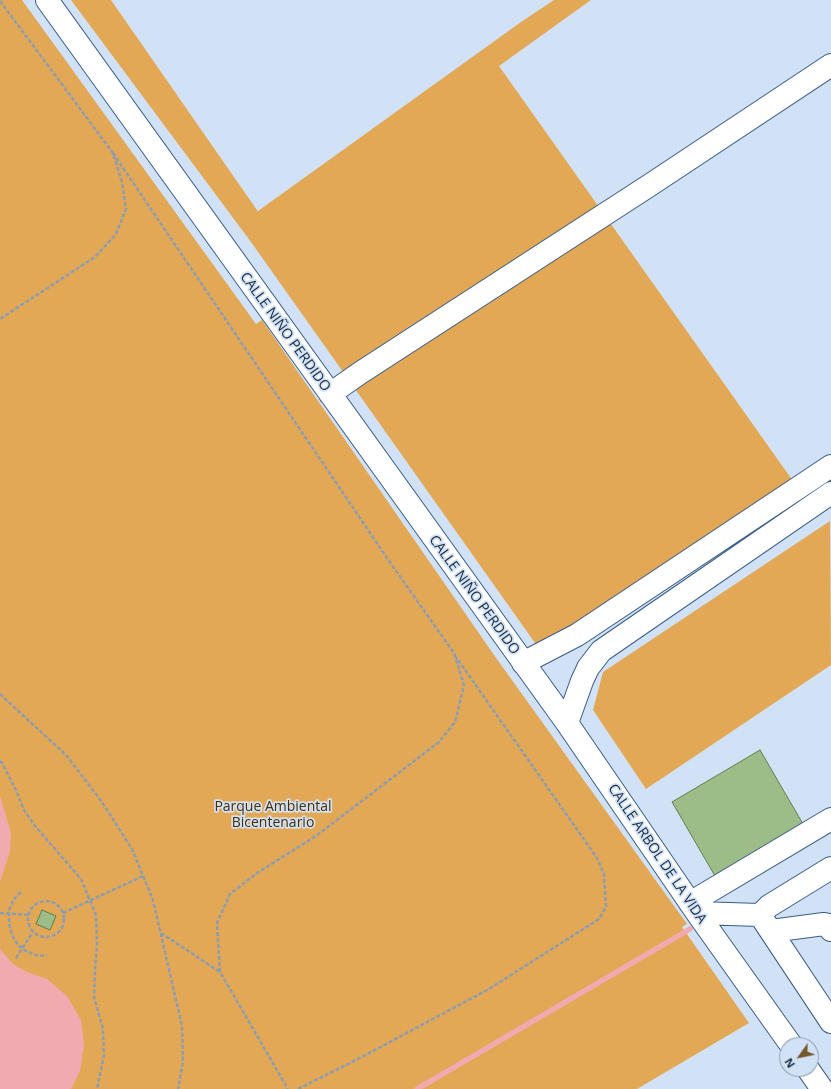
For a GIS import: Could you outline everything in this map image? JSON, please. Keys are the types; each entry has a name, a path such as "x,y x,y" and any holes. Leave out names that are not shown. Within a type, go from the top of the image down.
{"street":[{"name":"CALLE NIÑO PERDIDO","path":"47,0 524,663"},
{"path":"330,394 831,65"},
{"path":"524,663 577,635 831,466"},
{"path":"567,723 588,668 601,651 831,493"},
{"name":"CALLE ARBOL DE LA VIDA","path":"524,663 567,723 693,908 785,1037"},
{"path":"693,908 831,820"},
{"path":"831,868 769,906 766,923 831,1022"},
{"path":"693,908 766,923 824,924 830,926"},
{"path":"814,1077 822,1089"}],"path":[{"path":"0,1 113,153 387,558 597,858 604,874 606,907 599,919 489,989 358,1059 298,1089"},
{"path":"0,319 95,256 116,234 126,209 122,182 113,153"},
{"path":"288,1089 220,972 216,923 230,894 257,873 316,836 439,742 455,722 464,685 454,654"},
{"path":"0,694 66,755 102,802 132,849 153,900 182,1026 183,1062 178,1089"},
{"path":"0,761 15,788 24,810 35,826 81,879 96,914 97,944 94,997 104,1029 104,1055 97,1089"},
{"path":"63,913 143,876"},
{"path":"21,892 14,898 9,910 9,923 12,935 18,944 23,948 36,955 47,956"},
{"path":"44,901 56,904 63,913 63,925 56,935 44,938 38,936 29,927 28,916 33,906 44,901"},
{"path":"0,913 28,916"},
{"path":"16,958 33,932"},
{"path":"161,933 220,972"}],"green space":[{"name":"Parque Ambiental Bicentenario","path":"0,0 22,0 256,324 262,320 494,655 687,924 682,927 749,1023 637,1089 0,1089"},
{"path":"71,0 111,0 259,213 258,211 521,22 554,0 591,0 499,66 793,481 540,650 251,242"},
{"path":"830,521 831,665 646,789 593,710 603,672"}],"shaded area":[{"path":"0,796 11,833 10,851 0,882"},
{"path":"0,949 13,964 27,972 47,979 67,996 81,1020 84,1045 80,1071 71,1089 0,1089"}],"building":[{"path":"760,750 803,824 715,876 672,802"},
{"path":"42,910 56,916 50,930 36,924"}],"waterway":[{"path":"417,1089 690,929"}]}
